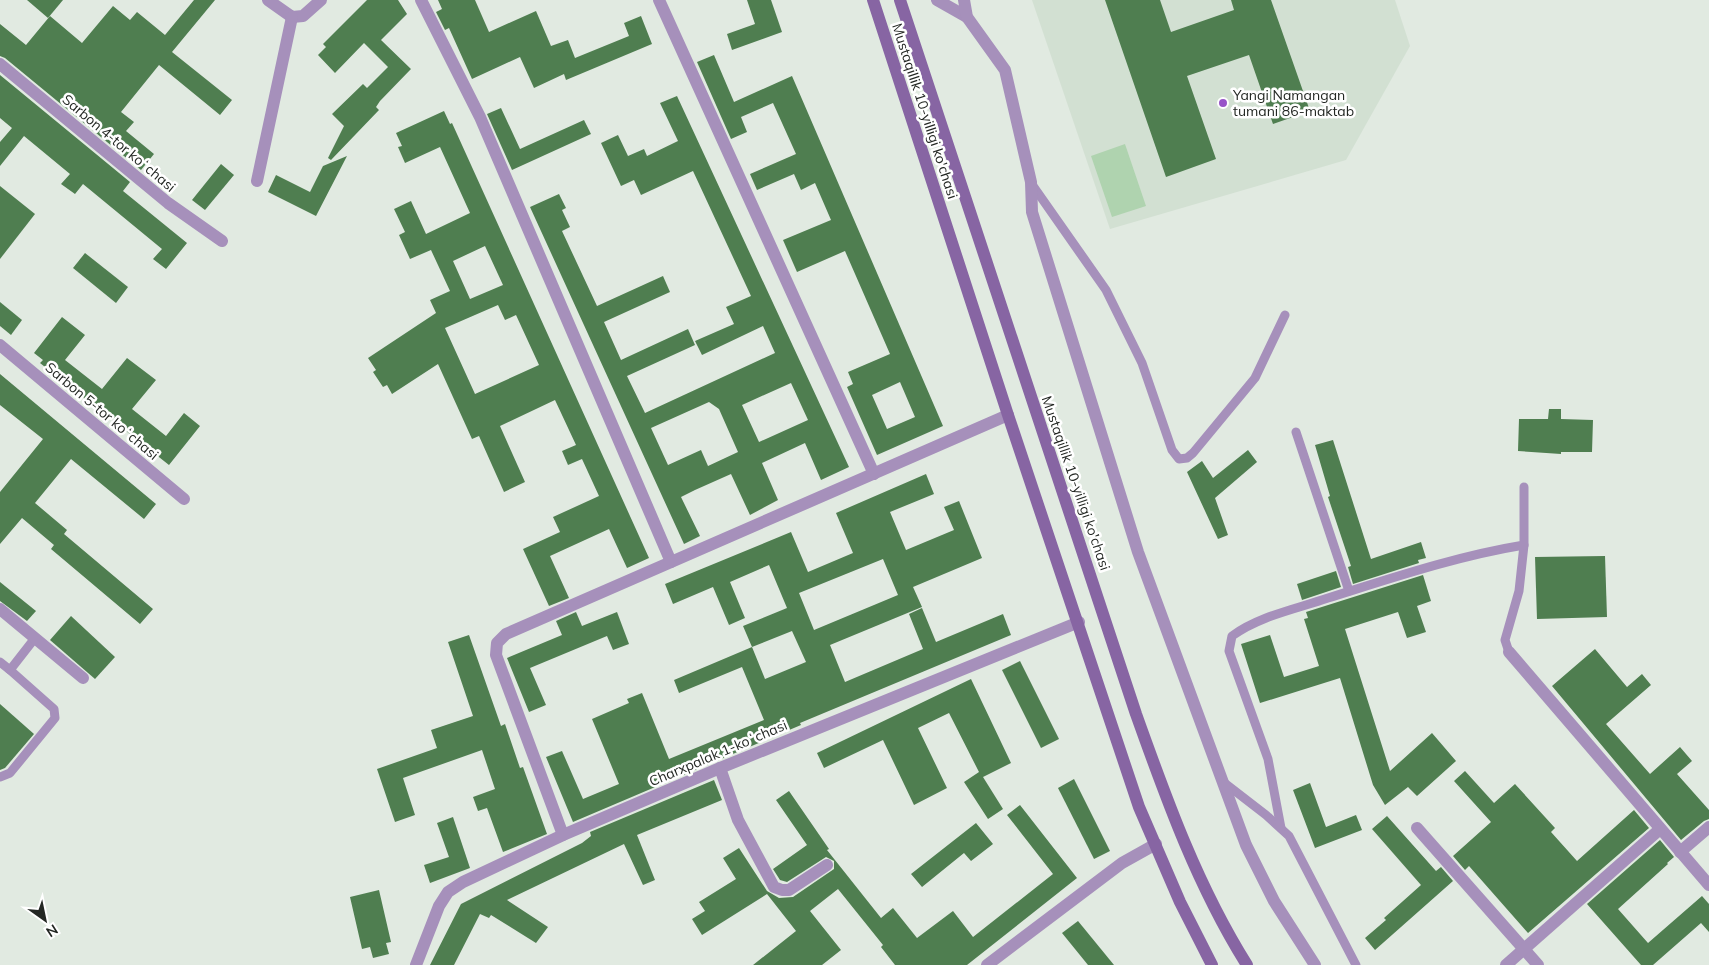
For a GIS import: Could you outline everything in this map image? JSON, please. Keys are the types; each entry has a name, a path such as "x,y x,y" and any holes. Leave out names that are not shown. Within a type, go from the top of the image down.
{"main road":[{"name":"Mustaqillik 10-yilligi ko'chasi","path":"873,0 1008,415 1079,622 1139,806 1180,902 1212,965"},
{"name":"Mustaqillik 10-yilligi ko'chasi","path":"900,0 1174,820 1199,877 1232,941 1247,965"}],"street":[{"path":"268,0 292,17 303,16 321,0"},
{"path":"421,0 480,117 670,562"},
{"path":"659,0 874,474"},
{"path":"937,0 967,17 1006,70 1031,182 1032,212 1138,552 1250,853 1274,901 1316,965"},
{"path":"964,0 967,17"},
{"path":"257,181 292,17"},
{"name":"Sarbon 4-tor koʻchasi","path":"0,64 168,203 222,241"},
{"name":"Sarbon 5-tor koʻchasi","path":"0,346 184,499"},
{"path":"564,835 496,655 497,643 506,634 1008,415"},
{"path":"0,609 84,678"},
{"name":"Charxpalak 1-koʻchasi","path":"416,965 439,906 448,892 463,882 564,835 720,768 1079,622"},
{"path":"1509,652 1659,830 1709,885"},
{"path":"720,768 738,820 774,886 782,890 789,890 827,865"},
{"path":"1680,852 1709,827"},
{"path":"1417,828 1538,965"},
{"path":"1506,965 1659,830"},
{"path":"987,965 1122,863 1156,844"}],"lane":[{"path":"1031,182 1106,290 1142,363 1172,450 1179,458 1187,458 1193,453 1255,378 1285,315"},
{"path":"1296,432 1350,591"},
{"path":"1509,652 1505,640 1519,591 1524,545 1524,487"},
{"path":"1281,828 1268,759 1229,651 1232,636 1244,627 1350,591 1480,552 1524,545"},
{"path":"10,670 35,638"},
{"path":"0,662 54,709 55,718 10,773 0,777"},
{"path":"1222,780 1289,836 1356,965"}],"shaded area":[{"name":"Yangi Namangan tumani 86-maktab","path":"1032,0 1395,0 1410,46 1346,160 1110,229"}],"green space":[{"path":"1125,144 1146,206 1112,217 1091,156"}],"building":[{"path":"27,0 63,0 48,18"},
{"path":"194,0 215,0 172,52 232,100 220,115 159,65 121,112 134,122 126,131 154,154 141,170 5,58 0,56 0,24 26,45 50,16 82,43 113,6 130,20 137,12 165,35"},
{"path":"367,0 398,0 407,14 381,40 411,69 380,101 376,107 379,110 331,160 328,158 344,126 332,114 363,84 367,88 388,67 364,43 335,73 318,55 326,47 323,44"},
{"path":"438,0 475,0 489,32 536,11 551,46 568,40 575,58 629,36 624,23 641,16 652,44 566,80 564,74 534,88 520,57 472,79 449,28 445,30 436,12 442,9"},
{"path":"747,0 771,0 782,32 732,50 727,34 755,24"},
{"path":"1105,0 1160,0 1171,32 1234,10 1231,0 1271,0 1310,111 1273,124 1249,55 1187,76 1216,159 1166,177"},
{"path":"714,55 734,102 792,76 943,426 877,455 847,387 853,384 848,372 890,354 845,251 797,272 783,240 831,220 815,183 801,190 794,174 757,190 750,174 796,154 773,103 741,117 747,132 731,139 697,62","holes":["900,382 915,417 887,429 872,395"]},
{"path":"0,75 130,182 123,191 187,243 166,269 153,259 162,249 83,184 75,194 61,184 70,174 24,136 0,166 0,142 12,128 0,118"},
{"path":"677,96 849,467 821,480 805,443 762,463 778,500 750,515 731,474 695,490 681,497 700,536 684,544 530,207 559,194 566,208 562,210 570,227 562,231 597,306 663,276 670,292 604,322 621,360 688,329 695,345 627,376 645,413 775,353 763,326 702,355 695,341 734,324 726,307 751,296 693,171 641,195 634,180 621,186 601,143 618,135 628,156 644,149 647,156 678,141 660,103","holes":["791,383 808,420 759,442 742,405","709,402 719,409 738,452 708,466 701,450 668,465 651,428"]},
{"path":"501,108 520,149 584,120 591,134 512,170 487,114"},
{"path":"444,111 450,124 452,123 649,558 627,568 609,529 550,556 569,598 549,606 523,549 560,532 553,517 599,496 582,459 568,465 562,451 576,445 555,400 500,426 525,482 504,492 479,436 472,439 438,364 392,394 387,385 383,387 373,372 376,370 368,358 436,313 430,300 450,291 431,250 410,259 399,235 405,232 394,209 411,201 426,234 470,213 440,147 405,163 398,147 402,146 396,133","holes":["485,246 503,285 470,299 453,261","498,305 505,320 516,315 539,365 475,394 445,328"]},
{"path":"347,156 316,216 268,192 276,175 310,192 323,166"},
{"path":"221,164 234,175 205,210 192,200"},
{"path":"0,186 35,214 0,259"},
{"path":"85,253 128,287 116,303 73,268"},
{"path":"0,302 22,320 11,335 0,326"},
{"path":"62,317 85,335 65,360 102,389 127,358 156,380 132,409 166,436 184,413 200,426 169,465 40,363 43,360 34,353"},
{"path":"0,374 156,504 144,519 71,459 35,503 67,530 64,534 153,609 140,624 51,549 54,545 22,518 0,544 0,492 43,439 0,405"},
{"path":"1549,409 1561,409 1561,419 1593,420 1592,452 1561,452 1561,454 1518,451 1519,419 1548,419"},
{"path":"1333,440 1371,559 1421,542 1426,558 1418,560 1419,563 1353,584 1348,567 1351,566 1328,497 1330,496 1315,445"},
{"path":"1248,450 1257,462 1215,498 1228,535 1218,539 1187,472 1202,461 1213,478"},
{"path":"926,474 934,494 890,512 906,550 954,530 944,507 959,501 982,558 913,587 922,607 830,645 845,682 923,649 909,614 922,608 936,642 1003,614 1011,635 800,723 801,725 573,822 546,757 562,751 583,799 619,784 592,719 629,703 627,699 642,693 669,759 764,720 742,667 679,693 674,680 752,647 743,626 787,608 769,565 730,582 745,618 729,625 713,587 673,604 665,584 791,532 808,572 853,553 836,513","holes":["883,559 898,595 814,630 799,593","792,631 806,662 765,679 752,647"]},
{"path":"1605,556 1607,617 1537,619 1535,557"},
{"path":"1336,571 1341,587 1302,600 1297,584"},
{"path":"1423,575 1431,601 1417,606 1426,632 1407,638 1398,612 1345,629 1390,771 1432,733 1456,761 1417,796 1408,787 1385,805 1373,785 1340,678 1260,703 1241,644 1270,635 1284,677 1319,666 1304,619 1308,618 1306,612"},
{"path":"0,582 36,611 27,621 0,601"},
{"path":"576,612 582,626 617,612 629,644 613,650 607,636 530,668 546,705 529,712 507,658 562,635 556,621"},
{"path":"71,616 115,657 95,679 50,640"},
{"path":"469,635 501,726 505,724 520,768 523,767 547,834 503,852 487,808 478,811 473,797 495,789 482,750 403,778 415,815 395,822 377,769 437,748 431,730 473,716 448,642"},
{"path":"1595,649 1627,687 1642,674 1651,685 1606,724 1650,774 1680,747 1692,761 1677,774 1709,810 1709,819 1681,840 1552,686"},
{"path":"1020,661 1059,739 1041,748 1002,670"},
{"path":"971,679 1011,763 983,777 1003,809 988,819 964,782 979,772 949,713 918,728 947,788 914,805 883,740 824,768 817,753"},
{"path":"0,704 34,734 5,768 0,770"},
{"path":"1465,771 1494,803 1515,784 1555,828 1551,832 1577,861 1634,810 1649,828 1528,933 1469,866 1465,870 1453,856 1491,822 1454,781"},
{"path":"1074,779 1110,851 1094,859 1058,788"},
{"path":"714,780 722,800 637,835 655,880 643,885 624,844 507,900 548,927 536,943 491,915 489,918 480,914 454,965 430,965 461,904 582,843 591,836 590,832"},
{"path":"1310,783 1326,827 1356,815 1362,830 1315,848 1293,790"},
{"path":"789,791 829,849 827,850 881,918 893,908 917,938 953,911 973,937 1053,874 1007,815 1020,805 1077,878 967,965 895,965 881,947 883,945 838,889 810,911 841,950 822,965 753,965 796,931 767,894 702,935 692,919 705,911 699,902 736,879 723,858 739,848 767,891 779,898 793,897 834,869 834,861 826,857 787,882 780,880 773,869 807,845 776,800"},
{"path":"1387,816 1436,871 1441,867 1453,881 1375,950 1365,938 1421,885 1372,829"},
{"path":"453,817 470,868 430,883 424,865 449,857 437,823"},
{"path":"976,823 993,844 971,861 964,853 922,887 911,874"},
{"path":"1660,840 1674,857 1618,909 1648,943 1702,896 1709,904 1709,932 1701,923 1653,965 1641,965 1587,904"},
{"path":"379,890 391,942 386,943 389,954 373,958 370,947 362,949 350,897"},
{"path":"1078,921 1114,965 1088,965 1062,933"}],"place":[{"name":"Yangi Namangan tumani 86-maktab","path":"1223,103"}]}
